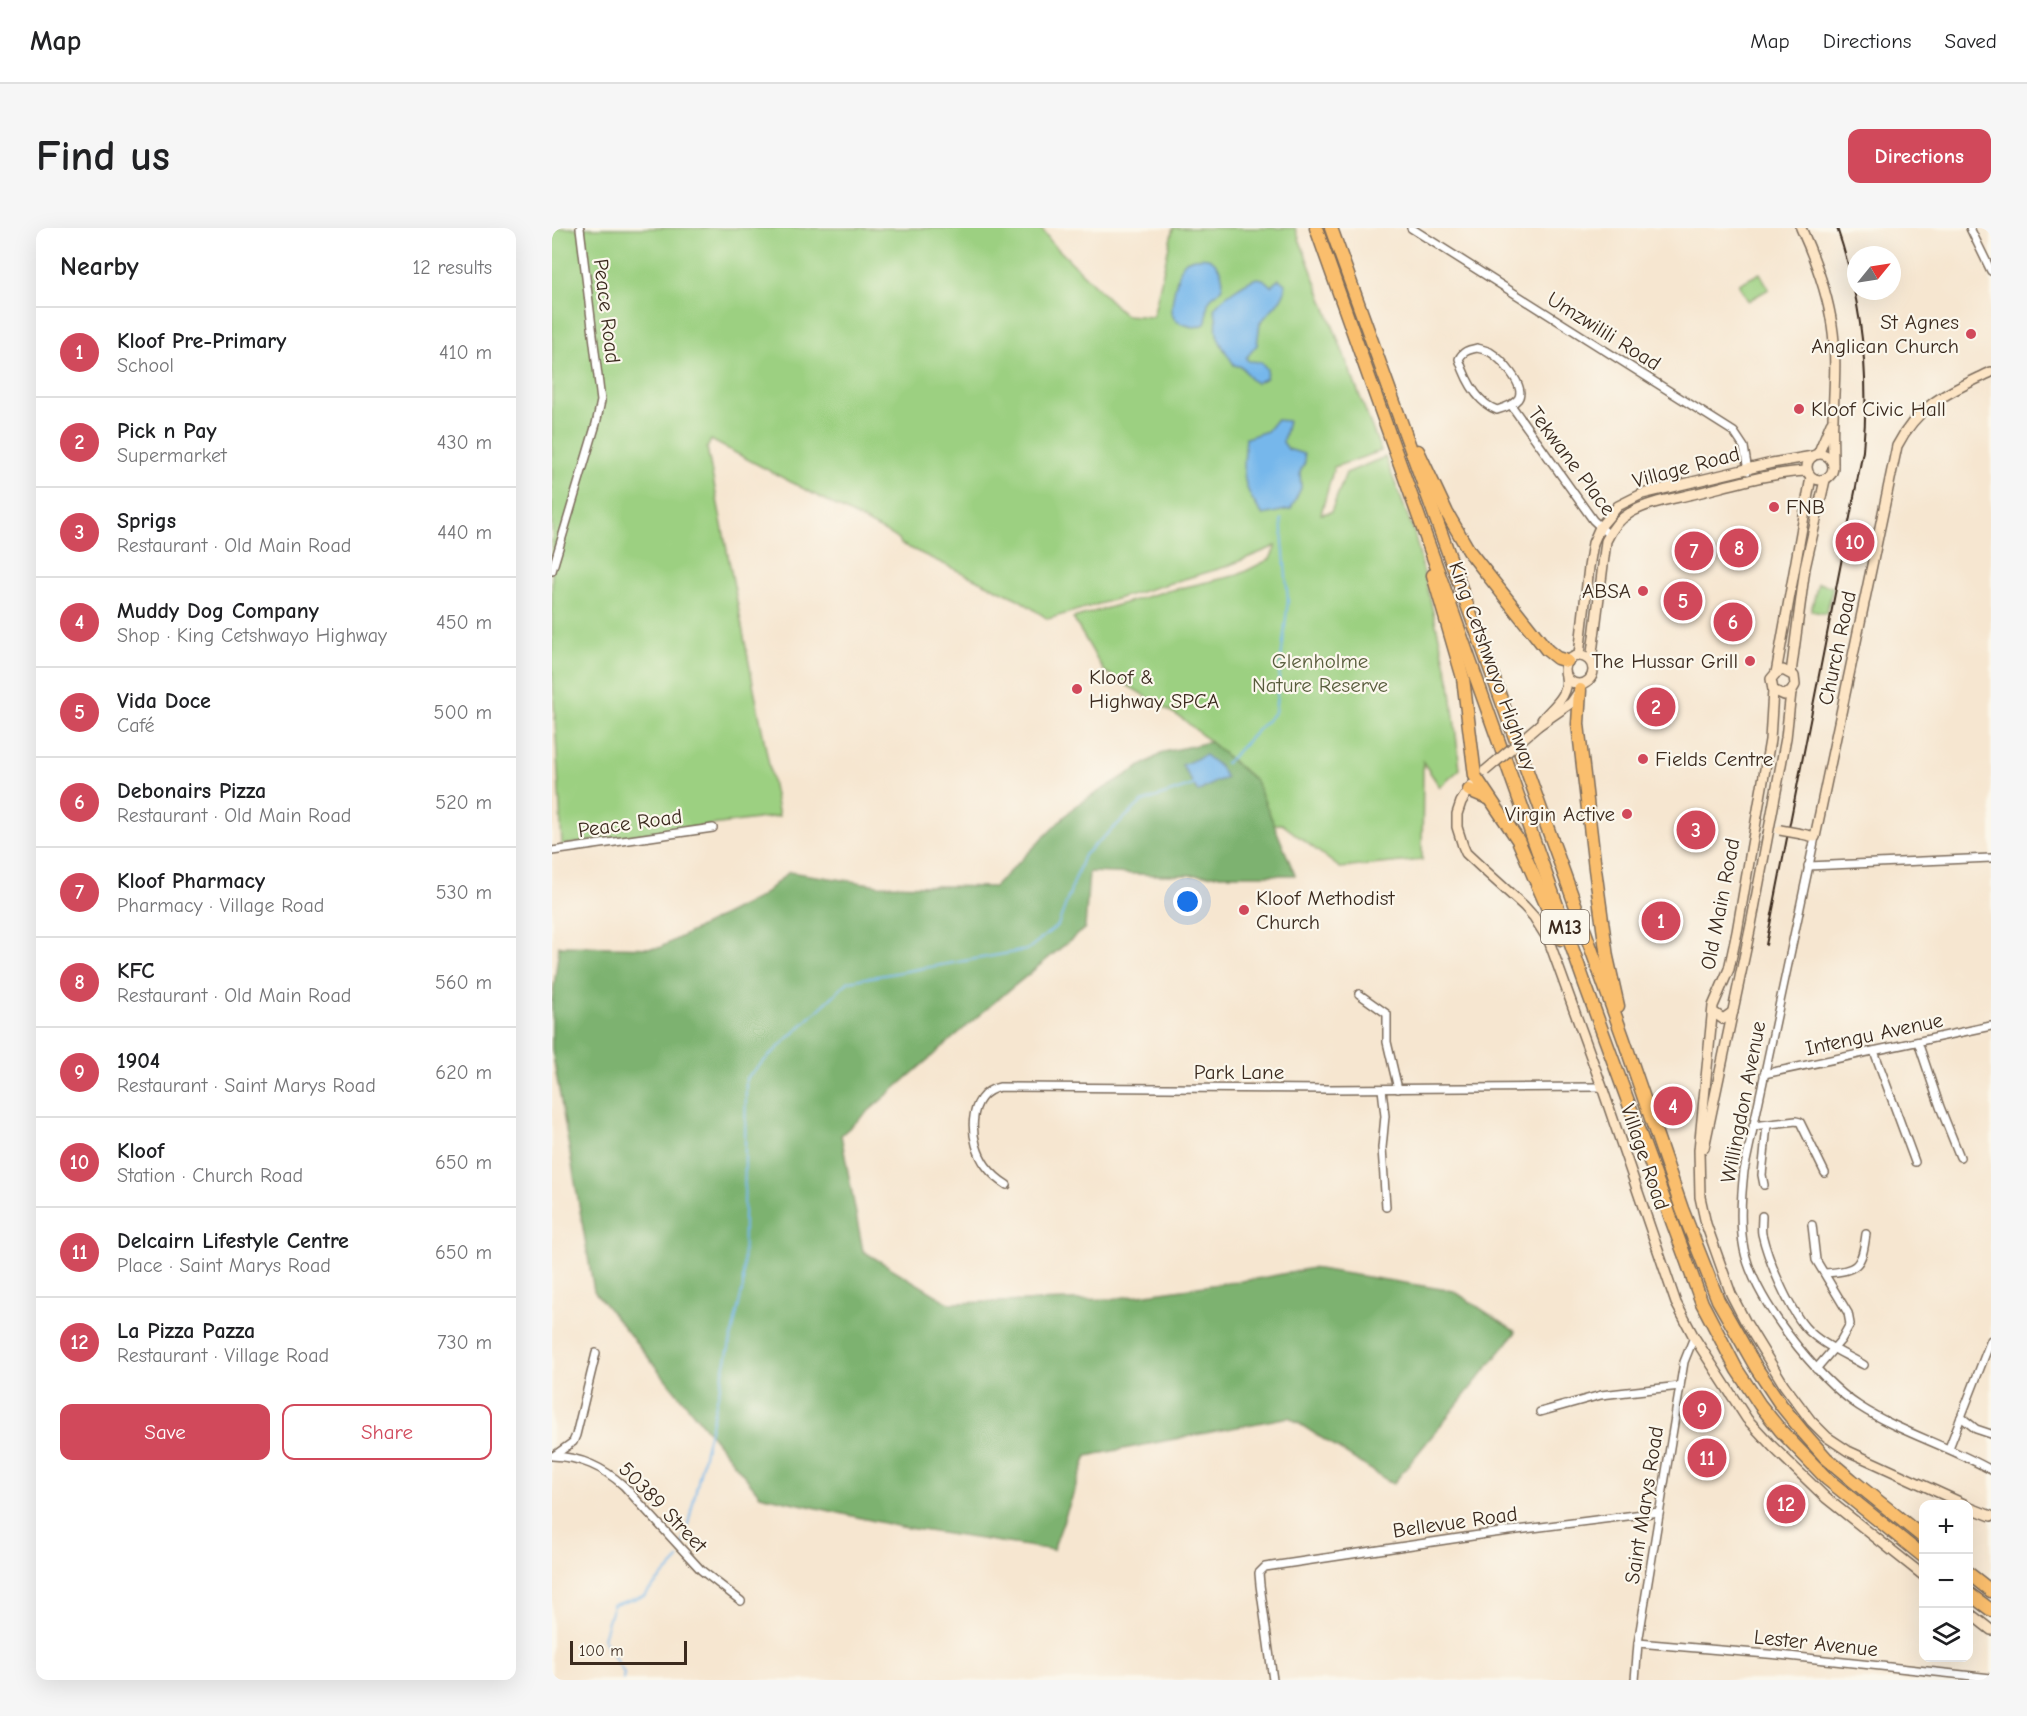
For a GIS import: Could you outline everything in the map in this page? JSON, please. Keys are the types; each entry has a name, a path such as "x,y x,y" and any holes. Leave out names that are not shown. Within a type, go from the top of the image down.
{"highway":[{"name":"King Cetshwayo Highway","path":"1316,228 1586,987 1702,1303 1737,1370 1760,1405 1795,1447 1851,1500 1919,1554"},
{"name":"King Cetshwayo Highway","path":"1331,228 1623,1037 1682,1209 1718,1300 1757,1369 1781,1405 1826,1458 1919,1535"},
{"path":"1384,376 1447,513 1469,551 1547,650 1557,658 1567,661"},
{"path":"1421,521 1432,573 1463,678 1473,770 1481,775 1492,800 1518,840 1566,950 1586,987"},
{"path":"1581,687 1578,724 1593,857 1607,957 1623,1037"},
{"path":"1469,790 1483,794 1492,800"},
{"path":"1973,1577 1991,1591"},
{"path":"1973,1597 1991,1610"}],"main road":[{"path":"1791,673 1805,568 1825,480 1832,472 1833,464 1832,421 1835,368 1833,328 1822,282 1801,228"},
{"name":"Church Road","path":"1815,837 1897,446 1919,414 1937,399 1991,372"},
{"path":"1776,673 1783,670 1794,676 1795,685 1791,692 1784,695 1773,690 1770,683 1776,673 1809,474 1807,464 1827,438 1832,421"},
{"name":"Village Road","path":"1579,655 1593,543 1600,527 1611,513 1630,499 1748,469 1815,455"},
{"path":"1815,455 1826,455 1833,464"},
{"name":"Village Road","path":"1609,535 1624,516 1637,509 1784,472 1809,474"},
{"path":"1809,474 1817,480 1825,480"},
{"path":"1591,661 1579,655 1567,661 1566,676 1571,682 1581,687 1592,677 1594,670 1591,661 1604,554 1609,535"},
{"name":"Village Road","path":"1539,725 1565,693 1568,686 1566,676"},
{"name":"Village Road","path":"1581,687 1571,703 1539,725 1481,775 1469,790 1457,814 1457,827 1463,846 1466,853 1480,867 1524,906 1541,928 1554,953 1676,1303 1694,1337 1747,1419 1773,1447 1826,1498 1919,1573"},
{"name":"Old Main Road","path":"1773,690 1770,740 1737,932 1729,969 1715,999 1707,1041 1699,1150 1700,1197 1704,1215 1731,1294 1764,1354 1796,1403 1818,1428 1838,1445 1891,1472 1955,1500"},
{"name":"Old Main Road","path":"1700,1159 1707,1138 1751,925 1786,738 1791,692"},
{"path":"1771,814 1773,822 1780,830"},
{"path":"1802,834 1818,824"},
{"path":"1766,840 1780,830 1815,837"},
{"path":"1713,1012 1723,1019 1733,1012"},
{"path":"1707,1041 1718,1041 1728,1034"},
{"path":"1973,1509 1991,1516"},
{"path":"1973,1616 1991,1630"}],"street":[{"name":"Peace Road","path":"552,571 601,402 580,228"},
{"name":"Umzwilili Road","path":"1411,228 1734,432 1742,442 1748,469"},
{"path":"1970,228 1991,271"},
{"name":"Tekwane Place","path":"1477,348 1489,352 1504,363 1518,383 1520,393 1518,399 1511,405 1497,410 1485,403 1475,392 1459,359 1466,350 1477,348"},
{"name":"Tekwane Place","path":"1511,405 1576,498 1609,535"},
{"path":"1744,482 1748,469"},
{"name":"Peace Road","path":"552,851 713,828"},
{"name":"Willingdon Avenue","path":"1815,837 1742,1186 1744,1248 1751,1270 1767,1301 1786,1330 1828,1382 1859,1407 1991,1470"},
{"path":"1808,866 1991,858"},
{"path":"1359,994 1388,1014 1387,1042 1398,1089"},
{"name":"Intengu Avenue","path":"1764,1074 1991,1026"},
{"path":"1918,1042 1960,1158"},
{"path":"1874,1051 1915,1162"},
{"name":"Park Lane","path":"1007,1185 986,1166 976,1145 973,1131 979,1102 985,1093 992,1089 1602,1087"},
{"path":"1382,1089 1385,1116 1382,1148 1386,1207"},
{"path":"1753,1126 1800,1122 1826,1173"},
{"path":"1764,1185 1762,1175 1767,1125"},
{"path":"1762,1216 1762,1233 1786,1297 1805,1326 1834,1348 1864,1365"},
{"path":"1812,1225 1816,1260 1848,1313 1850,1324 1842,1340 1816,1369"},
{"path":"1825,1273 1842,1272 1859,1263 1863,1258 1866,1234"},
{"name":"Saint Marys Road","path":"1635,1680 1638,1643 1683,1362 1694,1337"},
{"path":"1949,1448 1991,1340"},
{"path":"554,1456 573,1442 576,1435 596,1353"},
{"path":"1540,1412 1601,1395 1680,1386"},
{"path":"1961,1417 1976,1429 1991,1434"},
{"name":"50389 Street","path":"554,1456 582,1460 596,1465 611,1475 624,1486 701,1570 741,1601"},
{"name":"Bellevue Road","path":"1274,1680 1259,1573 1265,1567 1659,1512"},
{"name":"Lester Avenue","path":"1638,1643 1779,1655 1991,1678"}],"green space":[{"name":"Glenholme Nature Reserve","path":"552,228 1041,228 1052,243 1125,315 1153,317 1173,228 1295,228 1381,451 1334,467 1321,514 1331,512 1346,473 1385,457 1414,532 1450,683 1460,769 1440,787 1423,762 1422,860 1340,868 1282,824 1259,825 1237,765 1183,719 1104,671 1073,618 1159,593 1238,575 1270,559 1276,546 1225,567 1048,619 1018,599 901,544 899,539 711,440 707,448 779,816 562,845 552,664"},
{"path":"1760,273 1769,289 1748,301 1739,284"},
{"path":"1818,583 1833,587 1826,614 1811,611"},
{"path":"1210,742 1256,781 1295,875 1161,875 1089,872 1085,928 991,1005 841,1135 863,1251 949,1303 1111,1299 1262,1278 1312,1268 1454,1291 1516,1332 1393,1484 1289,1417 1087,1456 1053,1550 901,1527 760,1495 594,1291 552,1050 552,1003 559,946 659,948 760,897 789,872 878,885 994,887 1075,806 1164,752"}],"water":[{"path":"1194,258 1208,258 1215,262 1220,270 1223,283 1221,289 1209,301 1205,324 1193,327 1176,321 1172,314 1172,307 1182,266 1186,261"},
{"path":"1257,278 1263,279 1271,286 1279,279 1285,284 1285,291 1260,323 1257,345 1246,358 1248,361 1261,362 1267,369 1266,378 1256,383 1242,367 1234,365 1222,346 1217,334 1214,309 1233,291"},
{"path":"1276,420 1288,421 1283,442 1288,449 1304,454 1305,462 1300,472 1301,488 1291,509 1263,515 1250,496 1245,479 1246,438 1267,431"},
{"path":"1205,755 1220,767 1226,778 1198,792 1182,765"}],"waterway":[{"path":"1226,763 1275,712 1288,600 1281,519"},
{"path":"683,1546 743,1287 746,1078 849,981 1027,950 1058,925 1084,855 1142,802 1196,784"},
{"path":"623,1680 624,1673 603,1638 613,1605 644,1596 679,1559"}],"railway":[{"path":"1766,945 1863,451 1865,394 1862,338 1853,283 1837,228"}],"place":[{"name":"St Agnes Anglican Church","path":"1971,334"},
{"name":"Kloof Civic Hall","path":"1799,409"},
{"name":"FNB","path":"1774,507"},
{"name":"Kloof","path":"1855,542"},
{"name":"KFC","path":"1739,548"},
{"name":"Kloof Pharmacy","path":"1694,551"},
{"name":"ABSA","path":"1643,591"},
{"name":"Vida Doce","path":"1683,601"},
{"name":"Debonairs Pizza","path":"1733,622"},
{"name":"The Hussar Grill","path":"1750,661"},
{"name":"Kloof & Highway SPCA","path":"1077,689"},
{"name":"Pick n Pay","path":"1656,707"},
{"name":"Fields Centre","path":"1643,759"},
{"name":"Virgin Active","path":"1627,814"},
{"name":"Sprigs","path":"1696,830"},
{"name":"Kloof Methodist Church","path":"1244,910"},
{"name":"Kloof Pre-Primary","path":"1661,921"},
{"name":"Muddy Dog Company","path":"1673,1106"},
{"name":"1904","path":"1702,1410"},
{"name":"Delcairn Lifestyle Centre","path":"1707,1458"},
{"name":"La Pizza Pazza","path":"1786,1504"}]}
